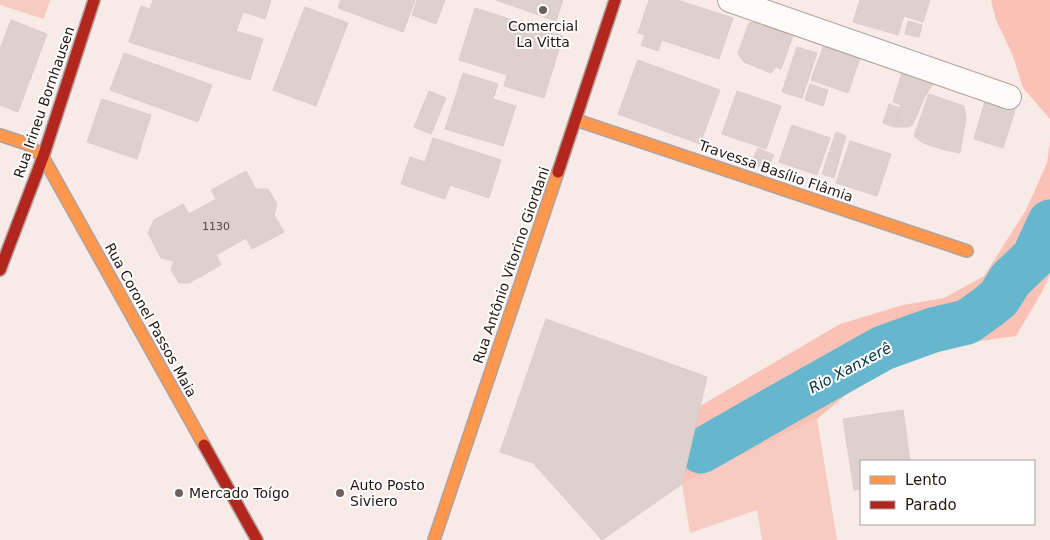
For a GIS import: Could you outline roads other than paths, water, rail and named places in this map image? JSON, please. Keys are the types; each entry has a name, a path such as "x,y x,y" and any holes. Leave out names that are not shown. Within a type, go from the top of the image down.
{"street":[{"name":"Rua Irineu Bornhausen","path":"0,270 42,157 94,0"},
{"name":"Rua Antônio Vitorino Giordani","path":"434,540 615,0"},
{"path":"730,0 1009,98"},
{"name":"Travessa Basílio Flâmia","path":"576,120 967,251"},
{"name":"Rua Coronel Passos Maia","path":"0,135 27,144 42,157 257,540"}],"waterway":[{"name":"Rio Xanxerê","path":"701,451 883,348 933,330 967,322 999,298 1010,280 1034,257 1050,222"}],"place":[{"name":"Comercial La Vitta","path":"543,10"},
{"name":"Mercado Toígo","path":"179,493"},
{"name":"Auto Posto Siviero","path":"340,493"}]}
